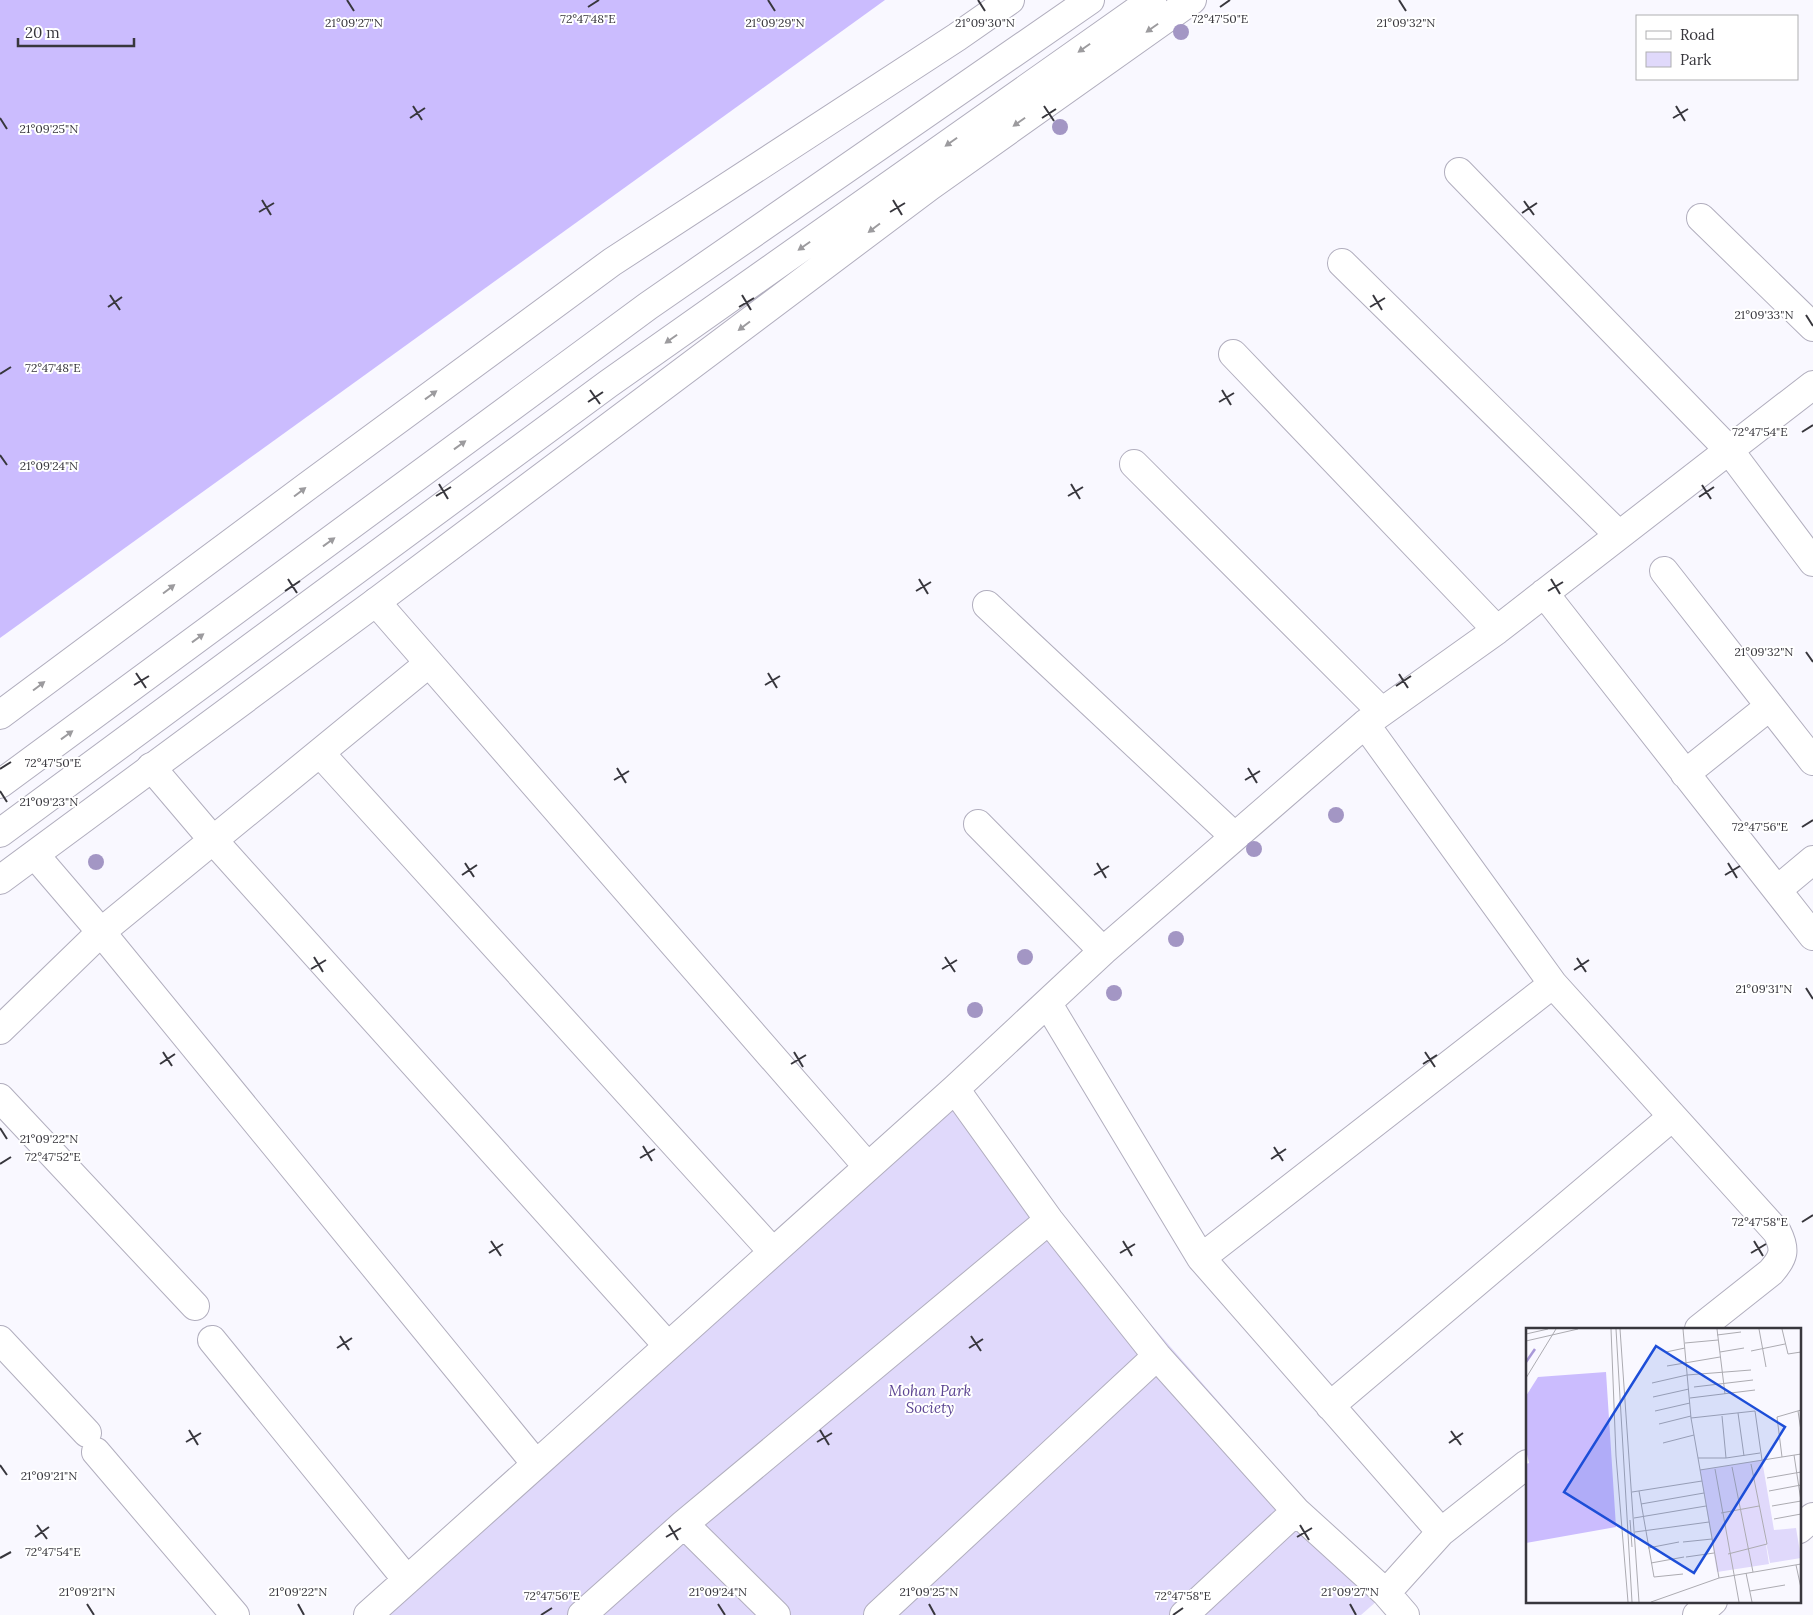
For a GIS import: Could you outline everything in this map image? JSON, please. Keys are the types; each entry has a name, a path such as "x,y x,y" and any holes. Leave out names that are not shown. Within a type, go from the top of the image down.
{"street":[{"path":"0,715 612,262 948,43 1010,0"},
{"path":"0,784 648,306 1090,0"},
{"path":"0,833 616,378 1152,0"},
{"path":"0,880 151,766 376,602 922,192 1192,0"},
{"path":"974,80 996,110"},
{"path":"1459,172 1729,450 1813,562"},
{"path":"1701,218 1813,327"},
{"path":"1342,263 1618,535"},
{"path":"1233,354 1497,630"},
{"path":"368,1615 955,1089 1103,951 1234,836 1373,718 1497,630 1813,385"},
{"path":"1134,464 1373,718 1553,984 1777,1232 1783,1243 1783,1253 1779,1263 1771,1272 1700,1328"},
{"path":"1664,571 1813,761"},
{"path":"1544,594 1813,936"},
{"path":"376,602 428,664 868,1167"},
{"path":"987,605 1234,836"},
{"path":"0,1030 101,932 428,664"},
{"path":"1685,774 1770,706"},
{"path":"320,753 773,1252"},
{"path":"151,766 212,840 668,1346"},
{"path":"978,824 1103,951"},
{"path":"34,855 101,932 536,1464"},
{"path":"1776,890 1813,860"},
{"path":"1201,1258 1553,984"},
{"path":"1048,1004 1201,1258 1441,1532"},
{"path":"955,1089 1049,1220 1158,1356 1296,1511 1386,1593 1404,1615"},
{"path":"0,1098 195,1306"},
{"path":"1330,1406 1672,1116"},
{"path":"582,1615 684,1524 1049,1220"},
{"path":"0,1340 92,1442 235,1615"},
{"path":"212,1340 407,1580"},
{"path":"878,1615 1158,1356"},
{"path":"1386,1593 1441,1532 1526,1465"},
{"path":"1184,1615 1296,1511"},
{"path":"1800,1528 1813,1517"},
{"path":"684,1524 776,1615"},
{"path":"1697,1615 1712,1602"}],"green space":[{"name":"Mohan Park Society","path":"950,1095 1386,1593 1361,1615 358,1615"}],"shaded area":[{"path":"0,0 885,0 0,638"}]}
